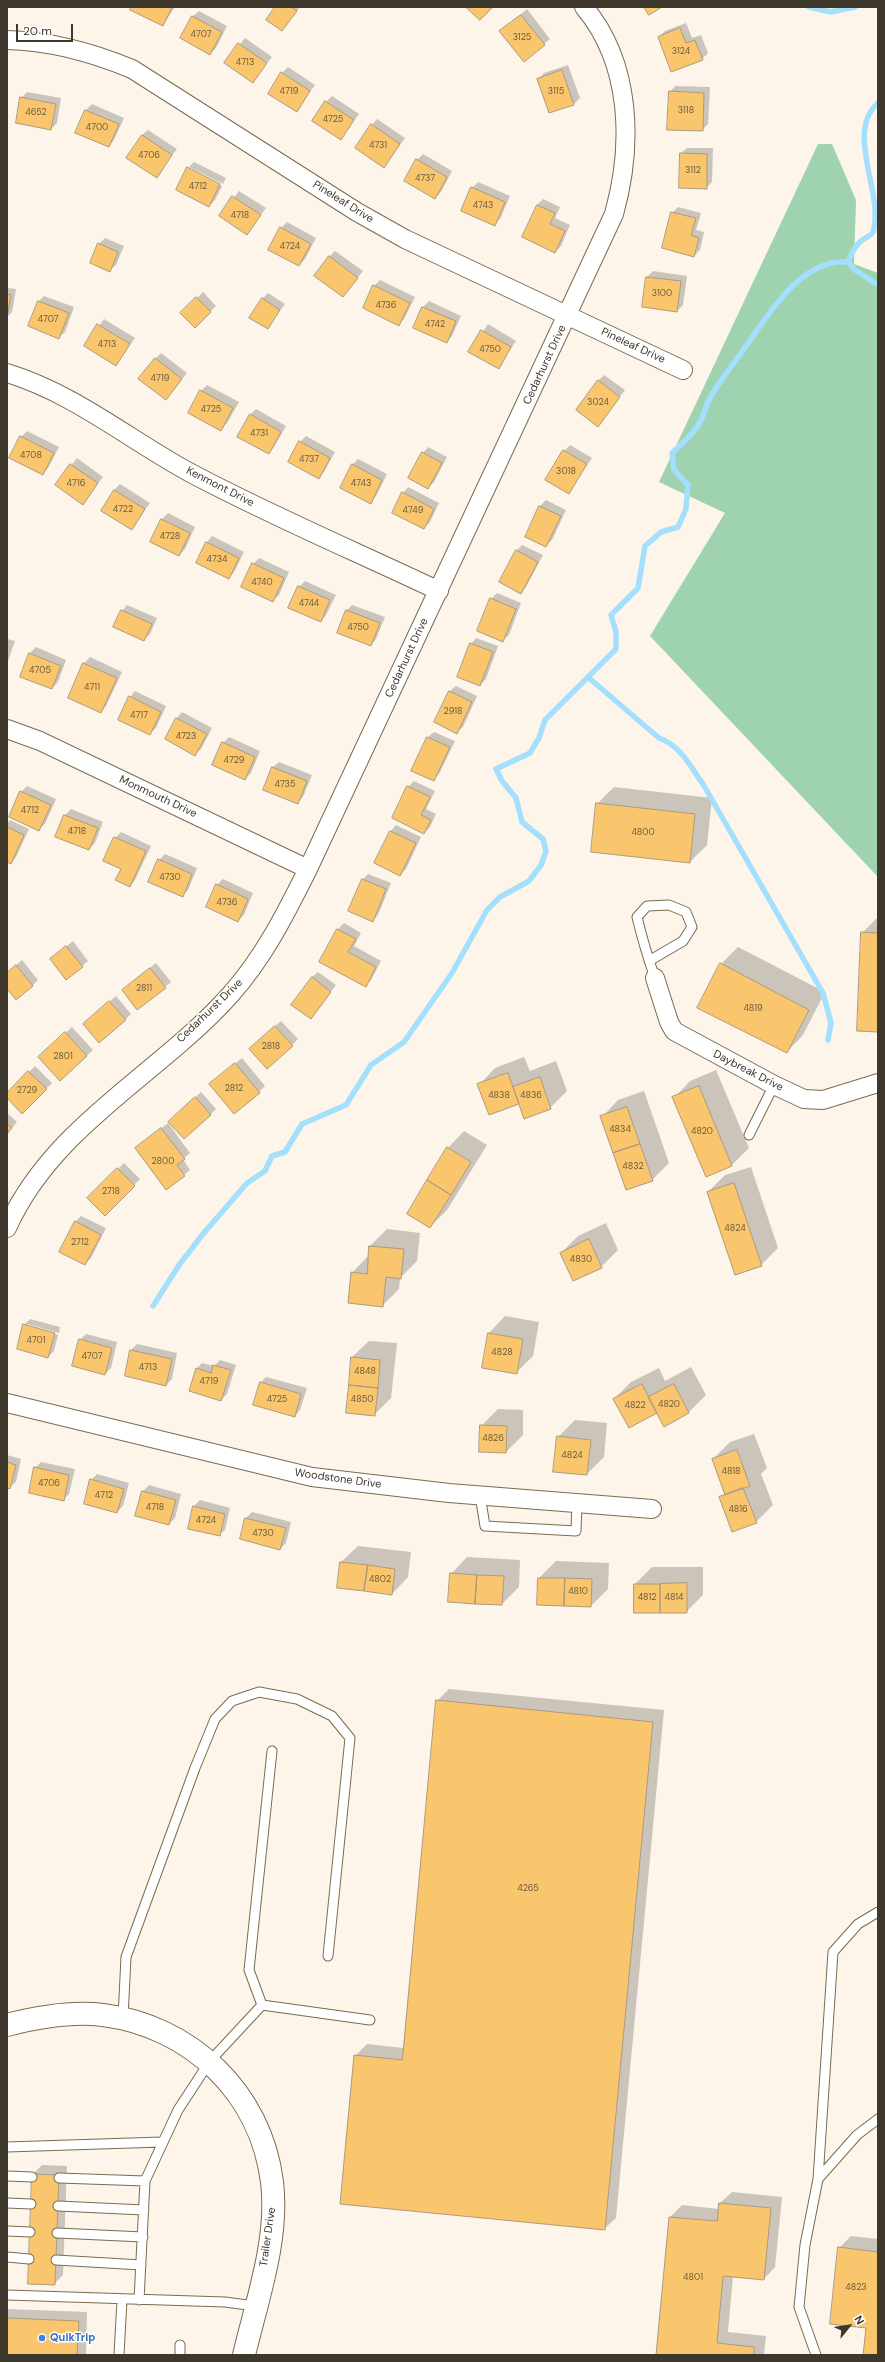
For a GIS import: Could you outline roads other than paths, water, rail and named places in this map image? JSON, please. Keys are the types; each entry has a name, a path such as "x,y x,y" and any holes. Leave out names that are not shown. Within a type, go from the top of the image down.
{"street":[{"name":"Cedarhurst Drive","path":"7,1228 32,1185 64,1144 230,995 255,965 281,924 308,869 568,316 614,214 625,172 627,138 622,90 610,50 584,7"},
{"name":"Pineleaf Drive","path":"7,40 60,45 101,56 132,69 357,212 405,239 683,370"},
{"name":"Kenmont Drive","path":"7,373 35,381 69,398 140,444 240,498 439,591"},
{"name":"Monmouth Drive","path":"7,729 40,741 308,869"},
{"name":"Daybreak Drive","path":"655,978 669,1022 674,1031 774,1085 813,1101 823,1100 878,1083"},
{"name":"Woodstone Drive","path":"7,1404 312,1477 480,1495 652,1509"},
{"name":"Trailer Drive","path":"7,2024 61,2014 102,2015 123,2018 156,2028 173,2036 210,2062 242,2098 262,2139 270,2169 273,2212 268,2252 244,2355"}],"lane":[{"path":"649,961 670,951 683,941 692,927 686,912 669,905 647,906 637,917 649,961 655,978"},
{"path":"749,1135 774,1085"},
{"path":"480,1495 485,1526 576,1531 577,1503"},
{"path":"123,2018 126,1957 195,1768 215,1719 232,1701 259,1692 297,1699 332,1716 350,1738 328,1956"},
{"path":"262,2004 249,1970 272,1751"},
{"path":"816,2355 799,2307 805,2245 818,2178 833,1952 858,1924 878,1912"},
{"path":"262,2004 370,2020"},
{"path":"139,2300 145,2181 178,2110 210,2062 262,2004"},
{"path":"818,2178 857,2135 878,2119"},
{"path":"7,2147 162,2142"},
{"path":"7,2176 32,2177"},
{"path":"58,2178 145,2181"},
{"path":"7,2203 31,2204"},
{"path":"58,2206 144,2210"},
{"path":"7,2231 30,2232"},
{"path":"57,2233 143,2237"},
{"path":"7,2258 29,2259"},
{"path":"56,2260 141,2264"},
{"path":"7,2295 122,2300 225,2302 255,2306"},
{"path":"119,2355 122,2300"},
{"path":"180,2345 180,2355"}],"waterway":[{"path":"809,7 831,12 855,7"},
{"path":"848,262 856,246 873,232 875,217 874,200 867,164 865,130 869,115 878,103"},
{"path":"153,1306 179,1265 203,1234 247,1183 265,1171 272,1156 285,1152 302,1124 346,1105 371,1065 404,1042 452,973 487,910 500,897 529,881 541,865 546,851 543,839 522,822 516,798 502,781 496,769 530,753 539,738 545,720 616,649 616,632 611,615 638,588 645,546 661,532 678,527 686,509 688,485 674,470 672,453 698,426 708,402 724,376 773,308 800,280 815,270 831,263 848,262 855,270 878,285"},
{"path":"589,678 659,738 679,751 703,784 823,993 831,1023 828,1040"}],"place":[{"name":"QuikTrip","path":"42,2338"}]}
